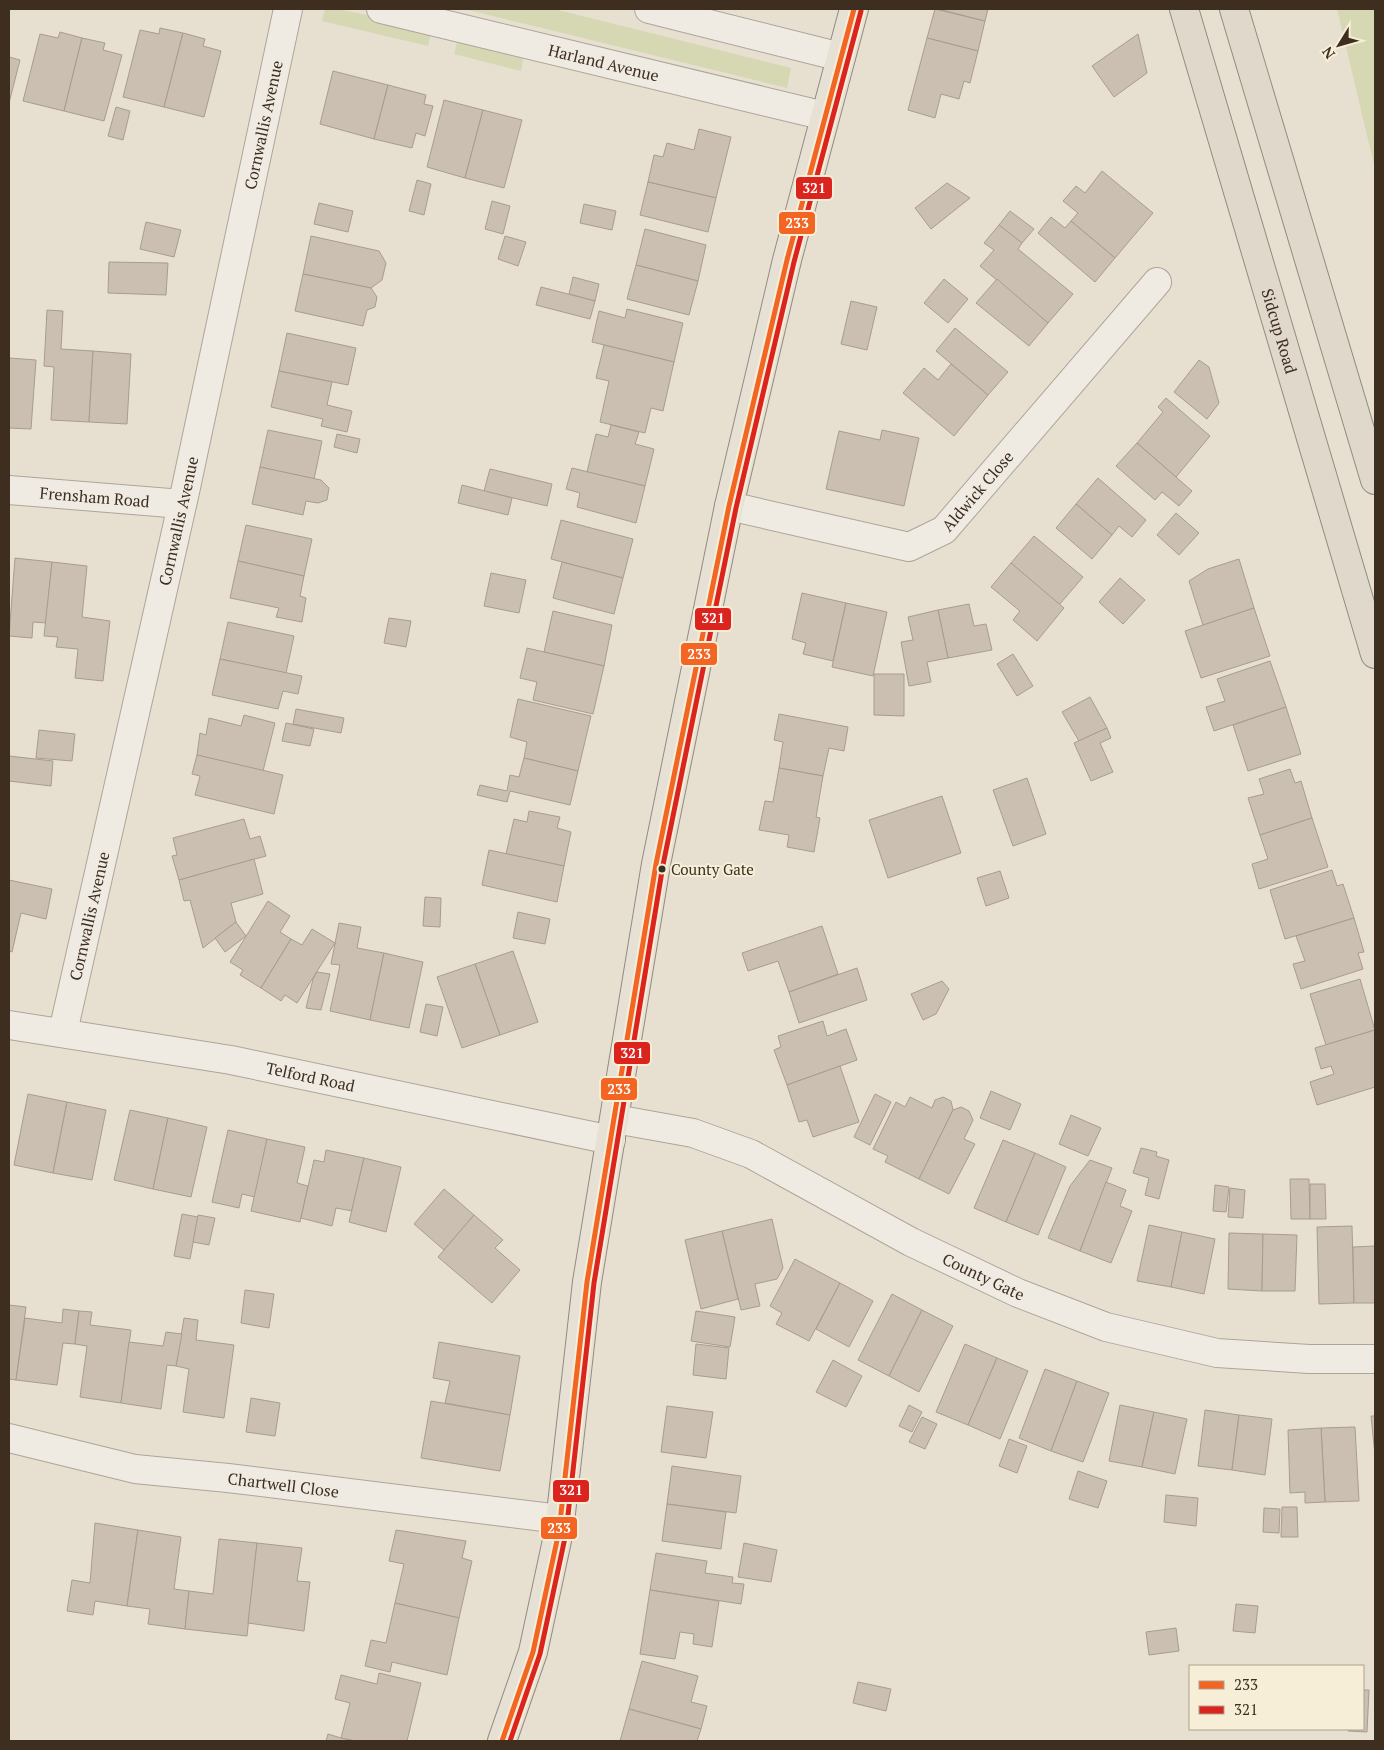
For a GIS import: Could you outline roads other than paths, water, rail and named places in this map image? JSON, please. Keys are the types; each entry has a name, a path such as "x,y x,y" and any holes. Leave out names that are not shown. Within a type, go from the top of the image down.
{"highway":[{"name":"Sidcup Road","path":"1184,9 1375,654"},
{"path":"1234,9 1375,480"}],"main road":[{"path":"502,1741 533,1652 560,1519 587,1282 656,864 729,506 787,260 854,9"}],"street":[{"name":"Cornwallis Avenue","path":"63,1032 182,504 288,9"},
{"name":"Harland Avenue","path":"381,9 825,116"},
{"path":"649,9 841,57"},
{"name":"Aldwick Close","path":"729,506 909,547 944,530 1157,282"},
{"name":"Frensham Road","path":"9,490 182,504"},
{"name":"Telford Road","path":"9,1025 231,1060 613,1129"},
{"name":"County Gate","path":"613,1129 693,1133 751,1154 919,1246 1018,1293 1106,1327 1216,1353 1309,1359 1375,1359"},
{"name":"Chartwell Close","path":"9,1438 135,1469 228,1478 560,1519"}],"place":[{"name":"County Gate","path":"662,869"}]}
